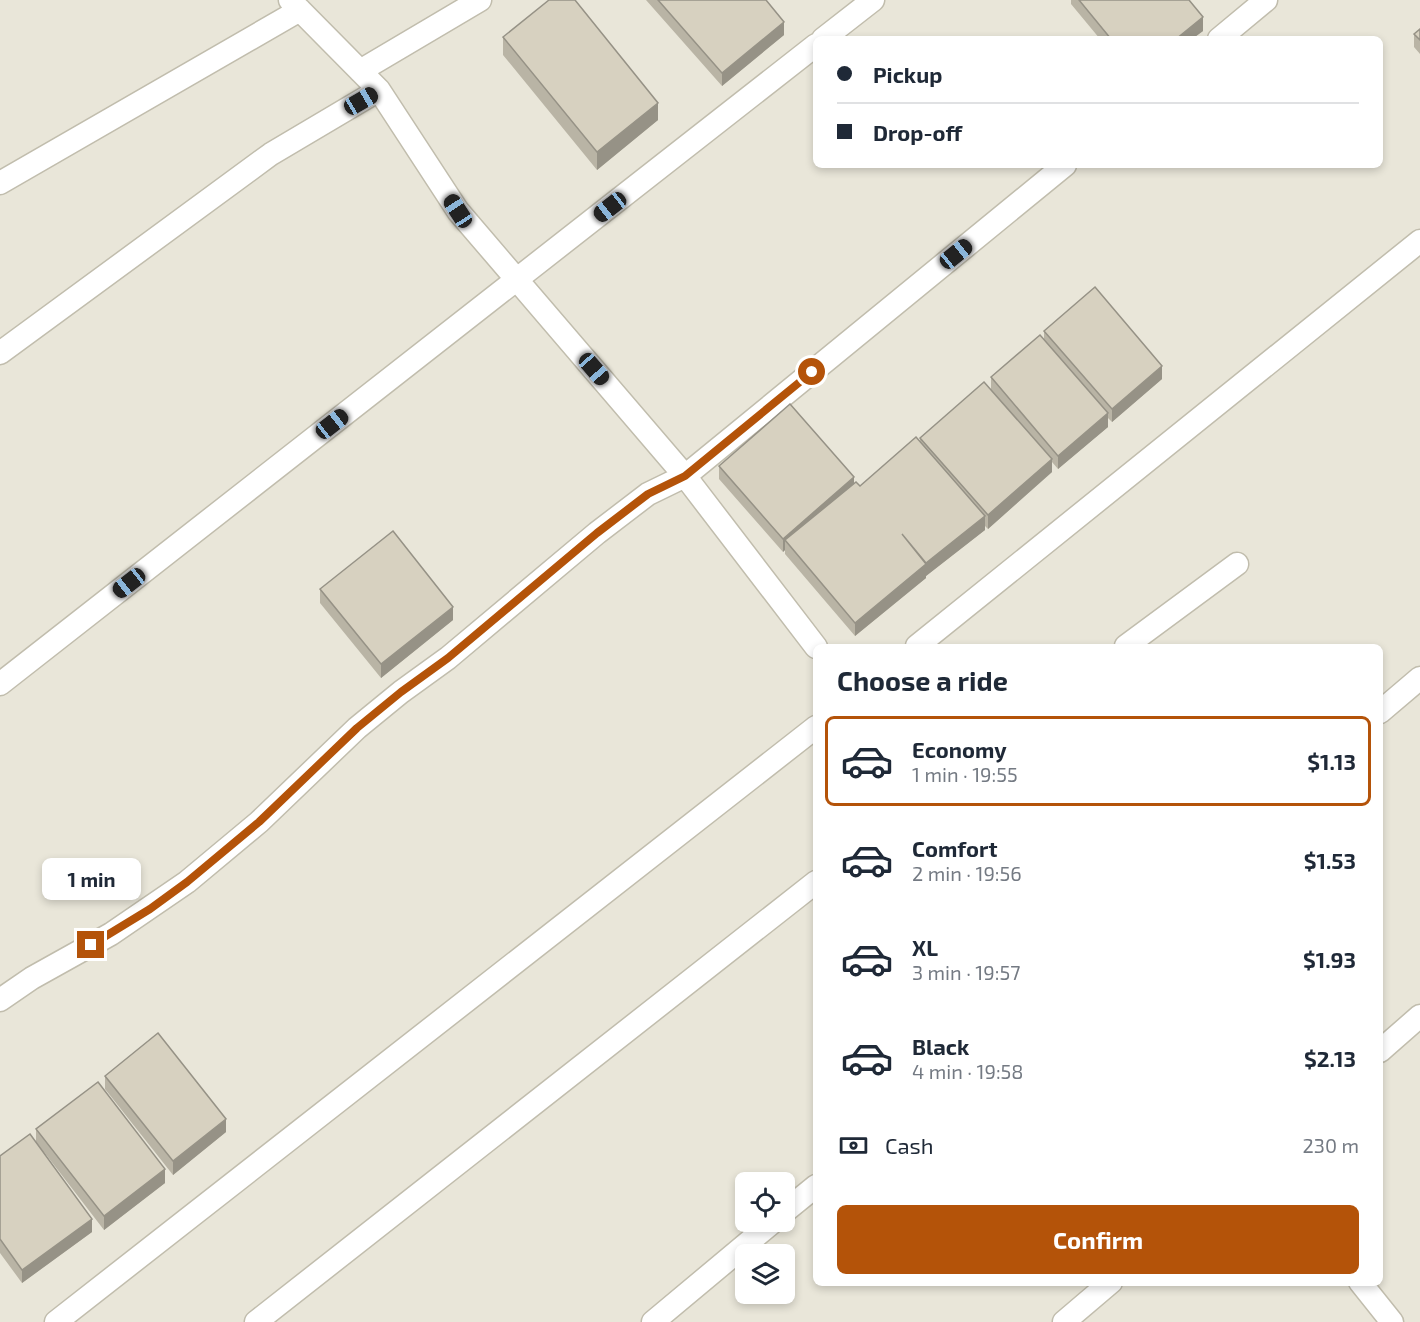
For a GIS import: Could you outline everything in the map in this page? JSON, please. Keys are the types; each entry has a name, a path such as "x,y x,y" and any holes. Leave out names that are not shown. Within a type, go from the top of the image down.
{"street":[{"path":"360,71 480,0"},
{"path":"827,36 873,0"},
{"path":"1223,36 1266,0"},
{"path":"0,183 295,5 379,90 458,211 685,476 814,644"},
{"path":"0,684 813,47"},
{"path":"0,352 271,154 379,90"},
{"path":"0,1000 33,978 111,934 187,882 259,822 357,728 401,692 448,658 639,500 685,476 1061,168"},
{"path":"919,644 1420,242"},
{"path":"1129,644 1237,564"},
{"path":"1383,709 1420,678"},
{"path":"56,1322 813,729"},
{"path":"256,1322 813,884"},
{"path":"1383,1048 1420,1016"},
{"path":"795,1203 813,1188"},
{"path":"652,1322 761,1232"},
{"path":"1064,1322 1106,1286"},
{"path":"1363,1286 1392,1322"}],"shaded area":[{"path":"0,0 1420,0 1420,1322 0,1322"}],"building":[{"path":"549,0 575,0 658,103 597,152 503,37"},
{"path":"658,0 766,0 784,22 722,73"},
{"path":"1079,0 1189,0 1203,17 1180,36 1109,36"},
{"path":"1420,29 1420,40 1414,34"},
{"path":"1095,287 1162,366 1112,409 1044,331"},
{"path":"1040,335 1108,413 1058,456 991,377"},
{"path":"984,382 1052,459 988,515 920,438"},
{"path":"790,404 854,477 783,539 719,466"},
{"path":"916,437 985,516 926,563 902,534 926,564 855,623 785,540 856,482 860,486"},
{"path":"393,531 453,607 381,664 320,589"},
{"path":"158,1033 226,1119 173,1161 105,1076"},
{"path":"98,1082 165,1169 104,1216 36,1129"},
{"path":"30,1134 92,1219 22,1270 0,1239 0,1156"}],"route":[{"path":"91,945 150,909 224,853 259,822 323,758 401,692 448,658 597,533 648,494 685,476 812,372"}]}
